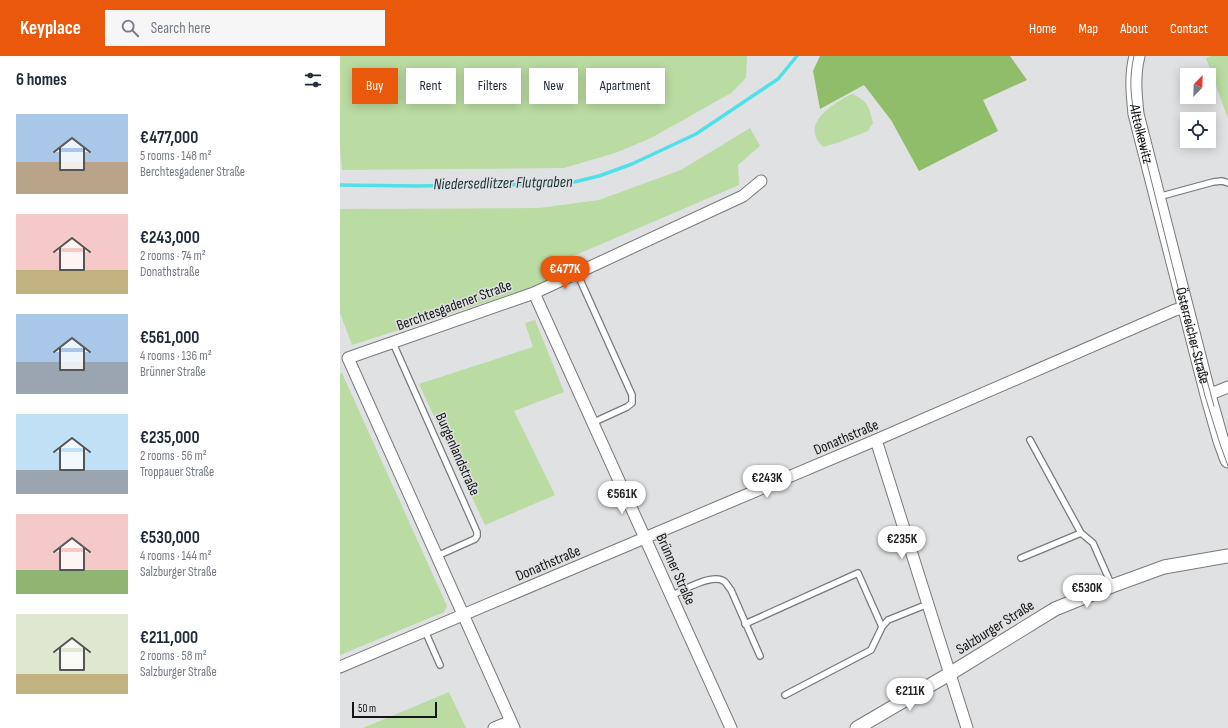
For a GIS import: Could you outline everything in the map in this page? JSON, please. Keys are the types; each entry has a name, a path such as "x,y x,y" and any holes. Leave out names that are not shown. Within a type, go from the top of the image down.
{"main road":[{"name":"Alttolkewitz","path":"1137,56 1133,74 1136,114 1159,204"},
{"name":"Österreicher Straße","path":"1159,204 1208,394 1228,460"}],"street":[{"name":"Berchtesgadener Straße","path":"436,556 348,358 393,344 534,293 743,196 761,181"},
{"name":"Brünner Straße","path":"534,293 731,728"},
{"name":"Donathstraße","path":"340,667 876,440 1175,310 1186,307"},
{"path":"1208,394 1228,387"},
{"path":"876,440 951,673 967,728"},
{"path":"436,556 513,724 494,728"},
{"name":"Salzburger Straße","path":"857,728 951,673 1055,609 1164,567 1228,556"}],"lane":[{"path":"1159,204 1213,182 1222,181 1228,183"},
{"path":"577,272 632,395 632,403 627,407 592,423"},
{"name":"Burgenlandstraße","path":"393,344 477,532 475,539 436,556"},
{"path":"1030,440 1081,533 1093,543 1112,586"},
{"path":"1021,558 1081,533"},
{"path":"745,624 858,573 882,627"},
{"path":"671,596 708,580 716,578 724,582 731,590 760,656"},
{"path":"785,695 871,650 882,627 888,620 928,604"},
{"path":"425,631 440,665"}],"green space":[{"path":"340,56 747,56 746,78 731,93 651,138 615,153 564,168 342,170 340,147"},
{"path":"820,56 1010,56 1027,80 983,100 998,131 919,171 891,120 864,85 820,109 813,71"},
{"path":"1211,56 1228,56 1228,119 1216,86 1216,68 1210,68 1206,58"},
{"path":"852,94 865,102 873,123 868,131 823,147 817,139 815,130 816,123 828,109"},
{"path":"750,128 760,146 738,165 739,185 571,257 576,268 537,286 352,345 340,313 340,209 539,208 599,200 681,170"},
{"path":"535,320 564,392 514,411 555,495 485,525 419,384 533,347 525,323"},
{"path":"342,373 447,606 444,612 340,655 340,374"},
{"path":"449,692 466,728 363,728"}],"waterway":[{"name":"Niedersedlitzer Flutgraben","path":"340,185 416,186 566,184 599,176 632,164 696,134 778,79 797,56"}],"tram line":[{"path":"1134,56 1131,81 1133,107 1205,396 1228,466"},
{"path":"1202,362 1214,406"}]}
